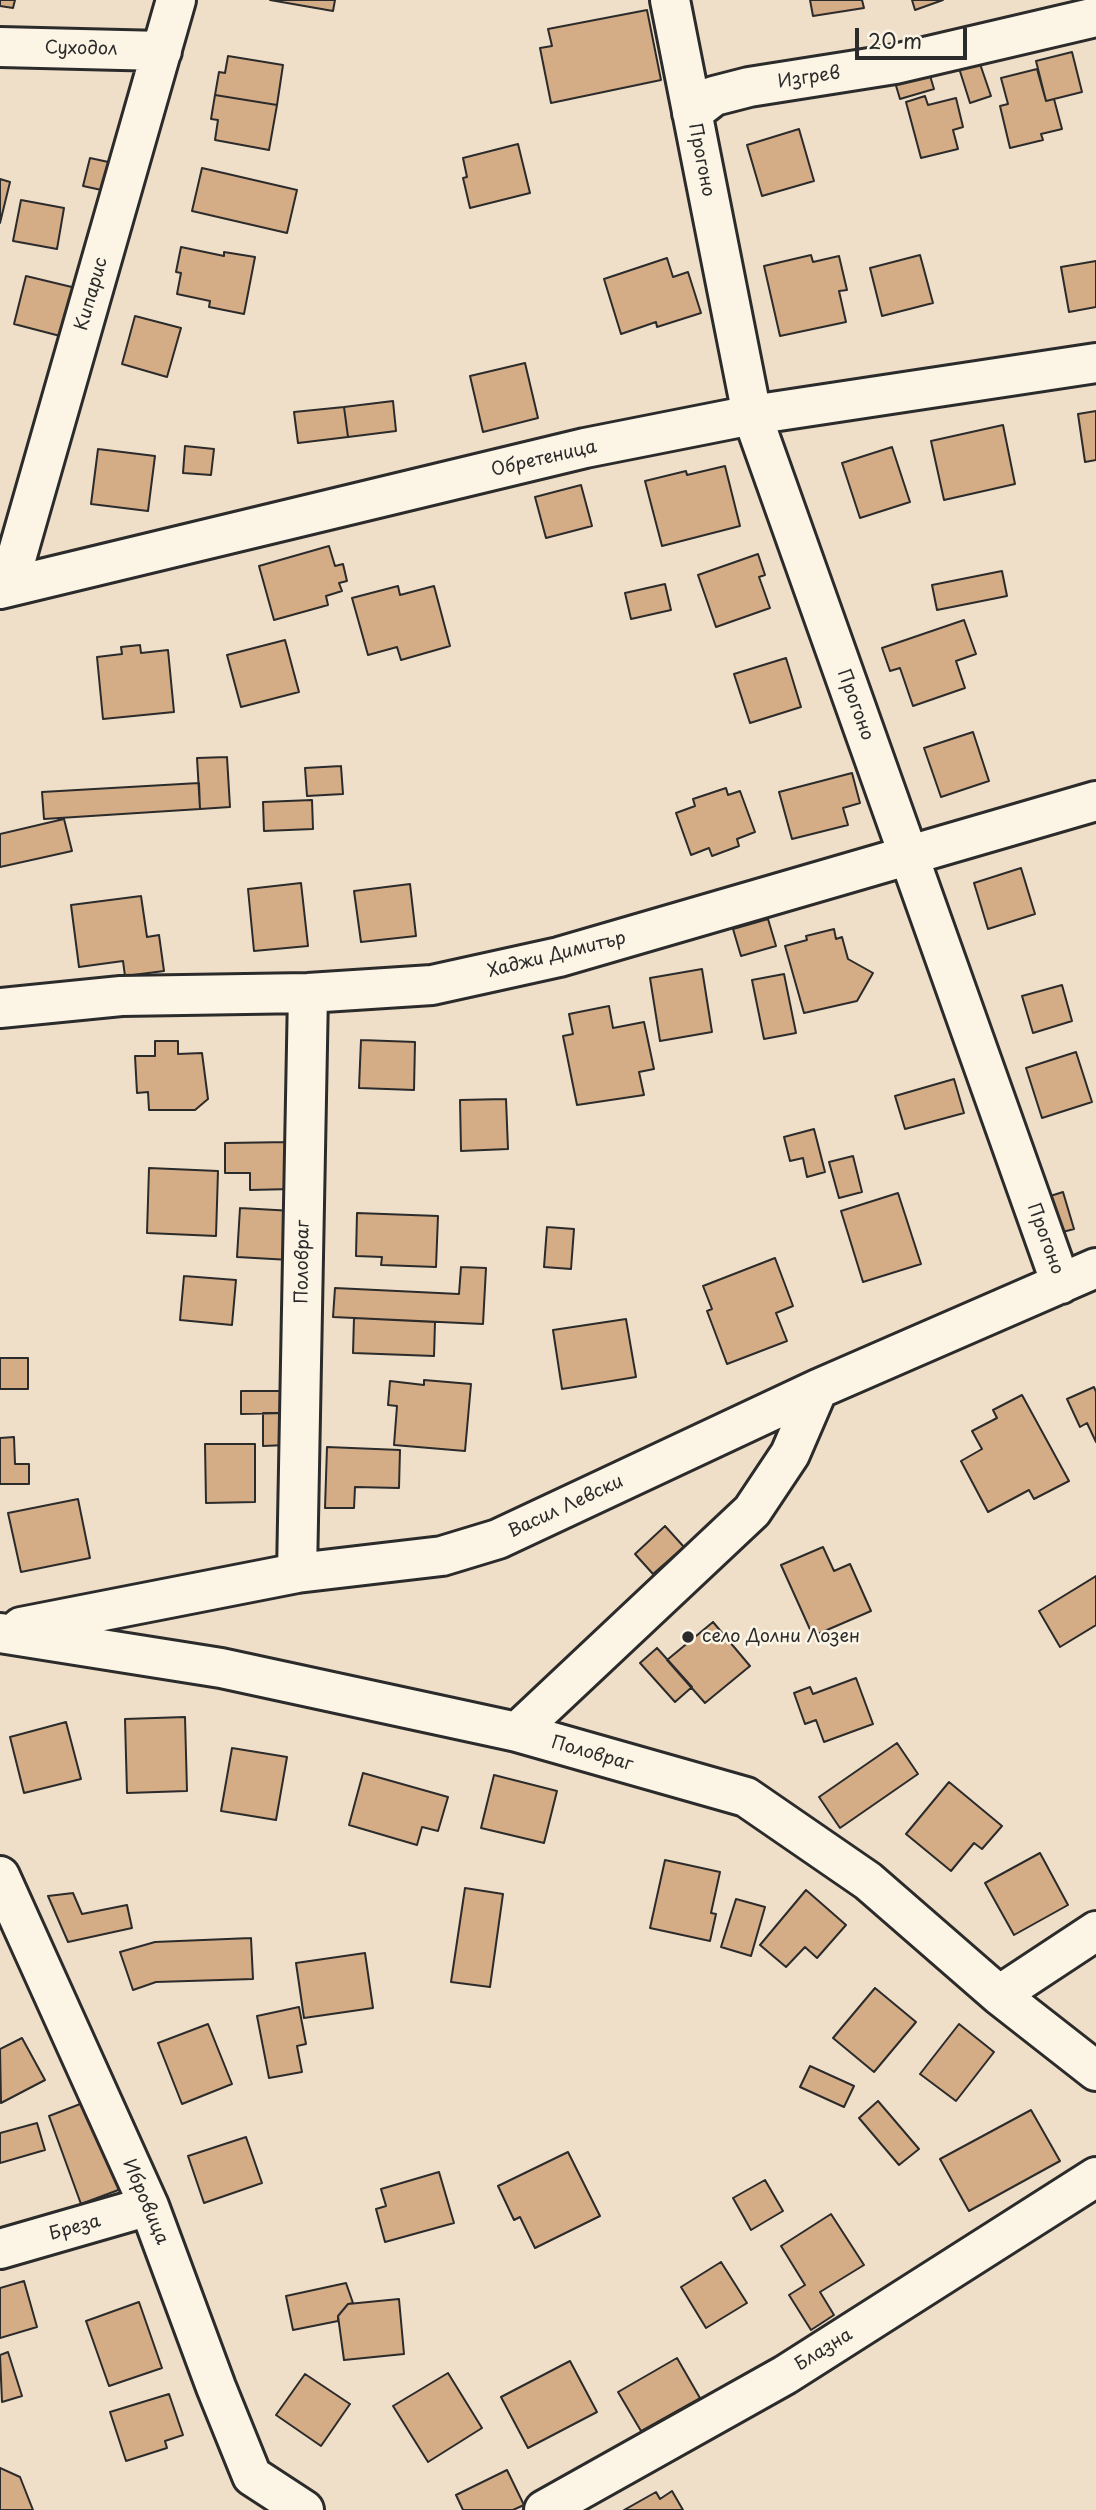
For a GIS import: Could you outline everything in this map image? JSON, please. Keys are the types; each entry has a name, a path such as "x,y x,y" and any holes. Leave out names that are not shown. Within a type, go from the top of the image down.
{"street":[{"name":"Кипарис","path":"4,588 177,0"},
{"name":"Прогоно","path":"670,0 752,415 1061,1284"},
{"name":"Изгрев","path":"692,113 714,96 749,87 895,64 1096,17"},
{"name":"Суходол","path":"0,47 162,51"},
{"name":"Обретеница","path":"4,588 585,448 752,415 1096,363"},
{"name":"Хаджи Димитър","path":"0,1008 121,996 308,993 432,985 559,957 1096,801"},
{"name":"Половраг","path":"297,1573 308,993"},
{"name":"Васил Левски","path":"0,1632 297,1573 442,1556 498,1539 818,1389 1096,1268"},
{"path":"517,1732 752,1511 790,1454 818,1389"},
{"name":"Половраг","path":"0,1632 221,1668 517,1732 746,1797 868,1881 999,1995 1096,2071"},
{"name":"Ибровица","path":"0,1876 149,2206 216,2387 253,2476 304,2510"},
{"path":"999,1995 1096,1931"},
{"name":"Блазна","path":"544,2510 785,2375 1096,2178"},
{"name":"Бреза","path":"0,2249 149,2206"}],"building":[{"path":"0,0 15,0 13,8 0,6"},
{"path":"270,0 335,0 333,11"},
{"path":"810,0 862,0 864,8 813,16"},
{"path":"912,0 943,0 915,10"},
{"path":"647,10 661,80 551,103 540,48 552,46 548,29"},
{"path":"1072,52 1082,92 1046,101 1036,61"},
{"path":"228,56 283,65 277,105 215,95 219,72 225,73"},
{"path":"978,58 991,96 970,103 958,65"},
{"path":"928,69 934,89 900,99 894,79"},
{"path":"1037,69 1046,101 1054,99 1062,129 1041,134 1043,140 1010,148 1000,106 1008,104 1001,78"},
{"path":"215,95 277,105 269,150 215,140 218,120 211,119"},
{"path":"925,96 928,105 956,98 963,127 953,130 958,149 921,158 906,102"},
{"path":"799,129 814,181 762,196 747,145"},
{"path":"518,144 530,193 470,208 463,178 467,177 463,158"},
{"path":"90,158 113,163 106,191 83,186"},
{"path":"202,168 297,190 287,233 192,211"},
{"path":"0,179 10,182 0,223"},
{"path":"21,200 64,208 57,249 13,241"},
{"path":"181,247 224,256 224,252 255,257 244,314 209,307 210,301 177,294 181,273 176,272"},
{"path":"811,255 813,262 839,256 847,290 839,291 846,322 780,336 764,266"},
{"path":"920,255 933,303 882,316 870,268"},
{"path":"667,258 673,277 688,272 701,313 657,327 656,322 621,334 604,279"},
{"path":"1096,261 1096,307 1069,312 1061,267"},
{"path":"26,276 76,288 64,337 14,324"},
{"path":"135,316 181,328 167,377 122,364"},
{"path":"525,363 538,418 483,432 470,376"},
{"path":"393,401 396,431 348,437 344,407"},
{"path":"344,407 348,437 298,443 294,412"},
{"path":"1096,411 1096,460 1085,462 1078,414"},
{"path":"1003,425 1015,484 944,500 931,441"},
{"path":"185,446 214,449 211,475 183,473"},
{"path":"892,447 910,502 860,518 842,463"},
{"path":"98,449 155,456 148,511 91,504"},
{"path":"725,466 740,526 662,546 645,481 686,471 687,475"},
{"path":"581,485 592,526 546,538 535,497"},
{"path":"329,546 335,566 343,564 347,581 339,583 342,591 326,596 328,605 274,620 259,566"},
{"path":"758,554 765,575 759,577 770,608 716,627 698,575"},
{"path":"1002,571 1007,596 937,610 932,585"},
{"path":"665,584 671,610 631,619 625,593"},
{"path":"398,586 400,595 434,586 450,646 401,660 397,647 368,655 352,598"},
{"path":"964,620 976,654 956,661 965,688 913,706 900,668 890,671 882,648"},
{"path":"285,640 299,692 241,707 227,655"},
{"path":"140,645 141,653 168,650 174,712 103,719 97,657 122,654 121,647"},
{"path":"786,658 801,707 750,723 734,674"},
{"path":"973,732 989,781 941,797 924,748"},
{"path":"227,757 230,807 200,809 197,758"},
{"path":"341,766 343,794 307,796 305,768"},
{"path":"852,773 860,803 843,808 848,825 792,839 779,792"},
{"path":"199,783 200,809 44,819 42,792"},
{"path":"726,788 728,795 740,791 755,832 737,839 739,846 712,856 709,848 691,855 676,813 695,806 693,799"},
{"path":"312,800 313,829 264,831 263,802"},
{"path":"64,819 72,851 0,867 0,834"},
{"path":"1021,868 1035,914 988,929 974,883"},
{"path":"301,883 308,946 254,951 248,889"},
{"path":"410,884 416,936 361,942 354,891"},
{"path":"141,896 147,937 159,935 164,971 125,976 123,961 79,967 71,905"},
{"path":"768,919 776,946 741,956 733,929"},
{"path":"834,929 836,939 842,937 848,959 873,973 857,1001 804,1013 785,946 807,940 806,936"},
{"path":"702,969 712,1032 660,1041 650,978"},
{"path":"784,974 796,1033 764,1039 752,980"},
{"path":"1062,985 1072,1021 1033,1033 1022,996"},
{"path":"609,1006 613,1028 644,1022 654,1069 639,1072 644,1095 577,1105 563,1036 573,1034 569,1014"},
{"path":"361,1040 415,1042 414,1090 359,1088"},
{"path":"155,1041 178,1041 178,1054 202,1053 208,1099 195,1110 149,1110 148,1092 137,1093 135,1056 155,1056"},
{"path":"1076,1052 1092,1102 1042,1118 1026,1068"},
{"path":"954,1079 964,1113 905,1129 895,1096"},
{"path":"506,1099 508,1149 461,1151 460,1100"},
{"path":"814,1129 825,1172 807,1177 803,1158 790,1161 784,1137"},
{"path":"291,1142 292,1189 250,1190 250,1173 225,1173 225,1143"},
{"path":"853,1156 862,1192 839,1198 829,1162"},
{"path":"149,1168 218,1171 216,1236 147,1233"},
{"path":"1063,1192 1074,1229 1055,1234 1044,1198"},
{"path":"898,1193 921,1264 863,1282 841,1211"},
{"path":"240,1208 293,1211 290,1260 237,1257"},
{"path":"357,1213 438,1216 436,1267 381,1265 382,1257 356,1256"},
{"path":"547,1227 574,1229 571,1269 544,1267"},
{"path":"775,1258 793,1306 776,1313 787,1341 727,1364 707,1311 712,1309 703,1286"},
{"path":"461,1267 486,1268 483,1324 333,1317 335,1288 459,1294"},
{"path":"184,1276 236,1280 232,1325 180,1320"},
{"path":"354,1318 435,1322 434,1356 353,1353"},
{"path":"626,1319 636,1377 562,1389 553,1330"},
{"path":"0,1358 28,1358 28,1389 0,1389"},
{"path":"424,1380 471,1384 465,1451 394,1445 397,1406 388,1405 390,1381 424,1385"},
{"path":"1094,1387 1096,1442 1087,1423 1080,1427 1067,1399"},
{"path":"241,1391 285,1391 286,1413 241,1414"},
{"path":"1022,1395 1069,1481 1034,1499 1029,1490 988,1512 961,1461 982,1449 972,1431 997,1418 993,1410"},
{"path":"263,1413 286,1413 287,1445 263,1446"},
{"path":"14,1437 15,1464 29,1464 29,1484 0,1484 0,1438"},
{"path":"205,1444 255,1444 255,1502 206,1503"},
{"path":"327,1447 400,1450 399,1488 355,1487 354,1508 325,1508"},
{"path":"78,1499 90,1558 21,1572 8,1513"},
{"path":"665,1526 684,1547 653,1574 635,1554"},
{"path":"823,1547 834,1571 850,1564 871,1611 813,1636 781,1565"},
{"path":"1096,1576 1096,1625 1060,1647 1039,1611"},
{"path":"713,1622 750,1666 705,1703 667,1660"},
{"path":"657,1648 692,1687 675,1702 640,1663"},
{"path":"856,1678 873,1724 824,1742 816,1720 805,1724 794,1693 810,1687 813,1694"},
{"path":"185,1717 187,1791 127,1793 125,1719"},
{"path":"66,1722 81,1779 24,1793 10,1737"},
{"path":"897,1743 918,1774 840,1828 819,1797"},
{"path":"232,1748 287,1757 276,1820 221,1811"},
{"path":"363,1773 448,1797 438,1831 422,1827 417,1845 349,1825"},
{"path":"494,1775 557,1791 544,1843 481,1828"},
{"path":"949,1782 1002,1826 982,1849 974,1843 951,1871 906,1834"},
{"path":"1040,1853 1068,1905 1014,1935 985,1883"},
{"path":"665,1860 720,1872 711,1913 716,1914 710,1941 650,1928"},
{"path":"465,1888 503,1894 490,1987 451,1982"},
{"path":"806,1890 846,1925 817,1958 805,1947 786,1967 760,1945"},
{"path":"73,1893 82,1914 127,1905 132,1928 68,1942 48,1896"},
{"path":"736,1899 765,1907 751,1956 721,1947"},
{"path":"251,1938 253,1979 156,1982 133,1990 120,1952 155,1942"},
{"path":"365,1953 373,2008 304,2018 296,1963"},
{"path":"875,1988 916,2022 874,2072 833,2038"},
{"path":"299,2007 306,2044 297,2046 302,2072 269,2078 257,2016"},
{"path":"208,2024 232,2084 182,2104 158,2043"},
{"path":"959,2024 994,2052 956,2101 920,2074"},
{"path":"22,2038 45,2080 1,2103 0,2049"},
{"path":"810,2066 854,2086 844,2107 800,2087"},
{"path":"88,2101 121,2189 81,2204 49,2116"},
{"path":"878,2101 919,2149 899,2165 859,2118"},
{"path":"1031,2110 1060,2161 969,2211 940,2159"},
{"path":"37,2123 45,2150 0,2163 0,2133"},
{"path":"246,2137 262,2183 204,2203 188,2156"},
{"path":"568,2152 600,2216 535,2248 520,2217 514,2220 498,2186"},
{"path":"439,2172 454,2223 385,2242 376,2209 386,2206 381,2189"},
{"path":"765,2180 783,2211 751,2230 733,2198"},
{"path":"831,2214 864,2265 820,2292 834,2315 811,2330 789,2295 805,2285 781,2246"},
{"path":"721,2262 747,2303 706,2328 681,2287"},
{"path":"24,2281 37,2327 0,2338 0,2288"},
{"path":"346,2283 353,2303 348,2304 338,2316 338,2321 293,2330 286,2296"},
{"path":"399,2299 404,2354 344,2360 338,2316 348,2304"},
{"path":"139,2302 162,2368 109,2386 86,2321"},
{"path":"8,2352 22,2396 2,2402 0,2355"},
{"path":"677,2358 700,2398 641,2431 618,2392"},
{"path":"570,2361 597,2412 528,2448 501,2397"},
{"path":"448,2373 482,2428 428,2462 393,2406"},
{"path":"305,2374 350,2404 321,2446 276,2415"},
{"path":"169,2394 183,2435 165,2441 167,2448 126,2461 110,2412"},
{"path":"0,2468 20,2477 33,2510 0,2510"},
{"path":"507,2470 524,2505 513,2510 463,2510 456,2495"},
{"path":"672,2491 683,2510 624,2510 656,2492 660,2499"}],"place":[{"name":"село Долни Лозен","path":"688,1637"}]}
